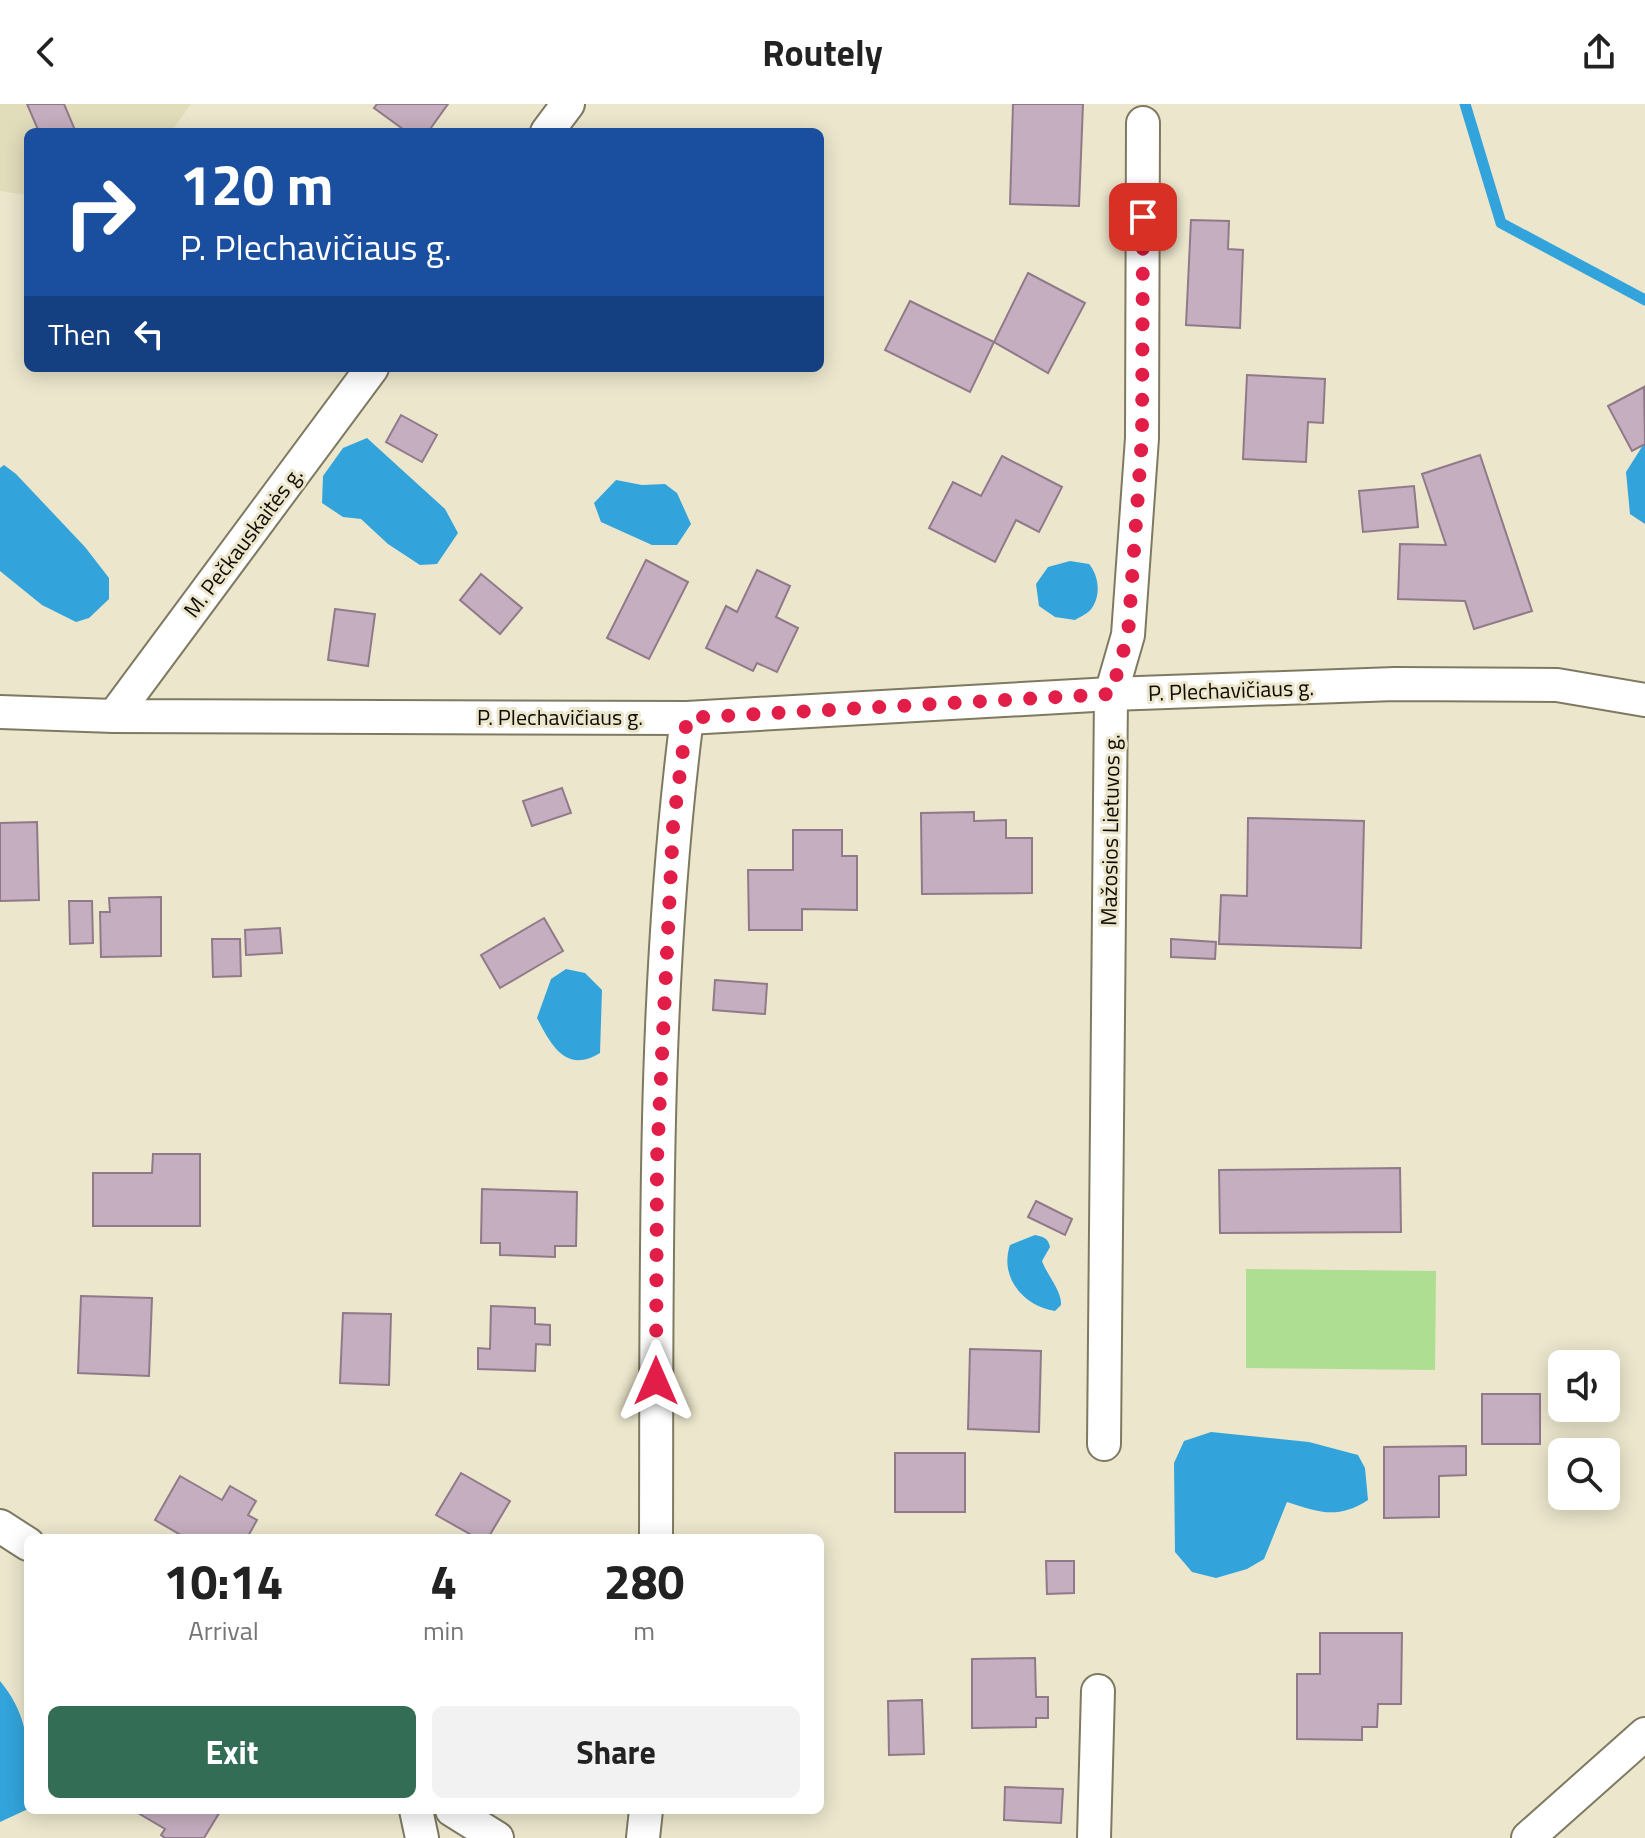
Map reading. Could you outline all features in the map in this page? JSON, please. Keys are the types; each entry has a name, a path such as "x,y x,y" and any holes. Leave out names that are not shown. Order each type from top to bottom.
{"street":[{"path":"550,128 568,104"},
{"name":"Mažosios Lietuvos g.","path":"1104,1444 1111,694 1128,635 1142,438 1143,123"},
{"name":"M. Pečkauskaitės g.","path":"114,716 369,372"},
{"name":"P. Plechavičiaus g.","path":"0,712 114,716 687,718 1111,694 1395,684 1542,685 1645,700"},
{"path":"656,1534 657,1159 673,827 687,718"},
{"path":"0,1526 24,1541"},
{"path":"1094,1838 1098,1691"},
{"path":"1528,1838 1645,1734"},
{"path":"417,1814 422,1838"},
{"path":"458,1814 497,1838"},
{"path":"643,1838 646,1814"}],"shaded area":[{"path":"0,104 191,104 174,128 24,128 24,195 0,191"}],"green space":[{"path":"1246,1269 1436,1271 1435,1370 1246,1368"}],"water":[{"path":"367,438 445,509 458,533 437,564 420,565 388,544 361,519 343,517 322,503 323,476 343,448"},
{"path":"1645,442 1645,524 1630,514 1626,472"},
{"path":"4,465 85,547 109,578 109,599 89,618 76,622 42,605 0,571 0,468"},
{"path":"616,480 642,485 665,484 677,493 691,524 677,545 652,545 601,522 594,503"},
{"path":"1070,561 1089,564 1098,586 1092,608 1075,620 1055,617 1039,606 1036,584 1048,567"},
{"path":"566,969 585,973 602,990 600,1053 588,1059 578,1060 561,1054 537,1018 551,979"},
{"path":"1035,1235 1045,1238 1050,1247 1042,1261 1061,1300 1055,1311 1024,1297 1008,1269 1010,1245"},
{"path":"1211,1432 1309,1442 1358,1455 1365,1468 1368,1500 1337,1512 1319,1511 1287,1502 1264,1559 1247,1569 1216,1578 1192,1572 1175,1552 1174,1463 1184,1441"},
{"path":"0,1681 19,1711 24,1726 24,1811 0,1822"}],"building":[{"path":"27,104 64,104 74,128 37,128"},
{"path":"377,104 448,104 431,128 402,128 374,108"},
{"path":"1013,104 1083,104 1079,206 1010,204"},
{"path":"1191,220 1229,221 1228,249 1243,250 1240,328 1186,325"},
{"path":"1028,273 1085,303 1048,373 994,342"},
{"path":"910,301 994,342 970,392 885,350"},
{"path":"1247,375 1325,379 1323,423 1308,422 1306,462 1243,459"},
{"path":"1644,387 1645,444 1632,451 1608,406"},
{"path":"401,415 437,435 422,462 386,442"},
{"path":"1480,455 1532,611 1474,629 1465,601 1398,599 1400,544 1446,545 1422,474"},
{"path":"1002,456 1062,487 1039,532 1016,520 995,562 929,528 953,482 981,496"},
{"path":"1414,486 1418,527 1363,532 1359,491"},
{"path":"646,560 688,582 649,659 607,638"},
{"path":"757,570 790,586 776,617 798,628 777,672 757,663 753,671 706,648 726,606 737,612"},
{"path":"481,574 522,608 500,634 460,600"},
{"path":"335,609 375,614 368,666 328,660"},
{"path":"562,788 571,813 532,826 523,801"},
{"path":"974,812 974,821 1006,820 1006,838 1032,838 1032,893 922,894 921,813"},
{"path":"1248,818 1364,821 1361,948 1219,944 1221,895 1247,896"},
{"path":"37,822 39,900 0,901 0,823"},
{"path":"793,830 842,830 842,856 857,856 857,910 802,909 802,930 749,930 748,870 793,870"},
{"path":"161,897 161,956 101,957 100,912 110,912 109,898"},
{"path":"69,901 92,901 93,943 70,944"},
{"path":"544,918 563,951 500,988 481,955"},
{"path":"280,928 282,953 246,955 245,930"},
{"path":"212,939 240,939 241,976 213,977"},
{"path":"1171,939 1216,942 1215,959 1171,957"},
{"path":"715,980 767,984 765,1014 713,1010"},
{"path":"153,1154 200,1154 200,1226 93,1226 93,1173 152,1173"},
{"path":"1400,1168 1401,1232 1220,1233 1219,1170"},
{"path":"482,1189 577,1192 576,1246 555,1246 555,1257 500,1255 500,1243 481,1243"},
{"path":"1036,1201 1072,1219 1065,1235 1028,1217"},
{"path":"81,1296 152,1298 149,1376 78,1373"},
{"path":"491,1306 535,1308 535,1324 550,1325 550,1345 536,1344 535,1371 478,1369 478,1348 490,1349"},
{"path":"343,1313 391,1314 389,1385 340,1383"},
{"path":"970,1349 1041,1351 1039,1432 968,1429"},
{"path":"1482,1394 1540,1394 1540,1444 1482,1444"},
{"path":"1466,1446 1466,1475 1439,1476 1439,1517 1384,1518 1384,1447"},
{"path":"895,1453 965,1453 965,1512 895,1512"},
{"path":"461,1473 510,1501 490,1534 470,1534 436,1515"},
{"path":"180,1476 222,1500 230,1486 256,1501 248,1515 257,1520 249,1534 179,1534 155,1520"},
{"path":"1046,1561 1074,1561 1074,1593 1047,1594"},
{"path":"1320,1633 1402,1633 1401,1704 1378,1704 1377,1727 1362,1727 1362,1740 1297,1739 1297,1674 1320,1674"},
{"path":"1035,1658 1036,1697 1048,1697 1048,1718 1036,1718 1036,1727 972,1728 972,1659"},
{"path":"922,1700 924,1754 889,1755 888,1701"},
{"path":"1005,1787 1063,1789 1061,1823 1004,1820"},
{"path":"140,1814 219,1814 204,1838 165,1838 161,1835 165,1829"}],"waterway":[{"path":"1465,104 1501,223 1645,300"}],"route":[{"path":"656,1381 657,1159 673,827 687,718 1111,694 1128,635 1142,438 1143,217"}]}
